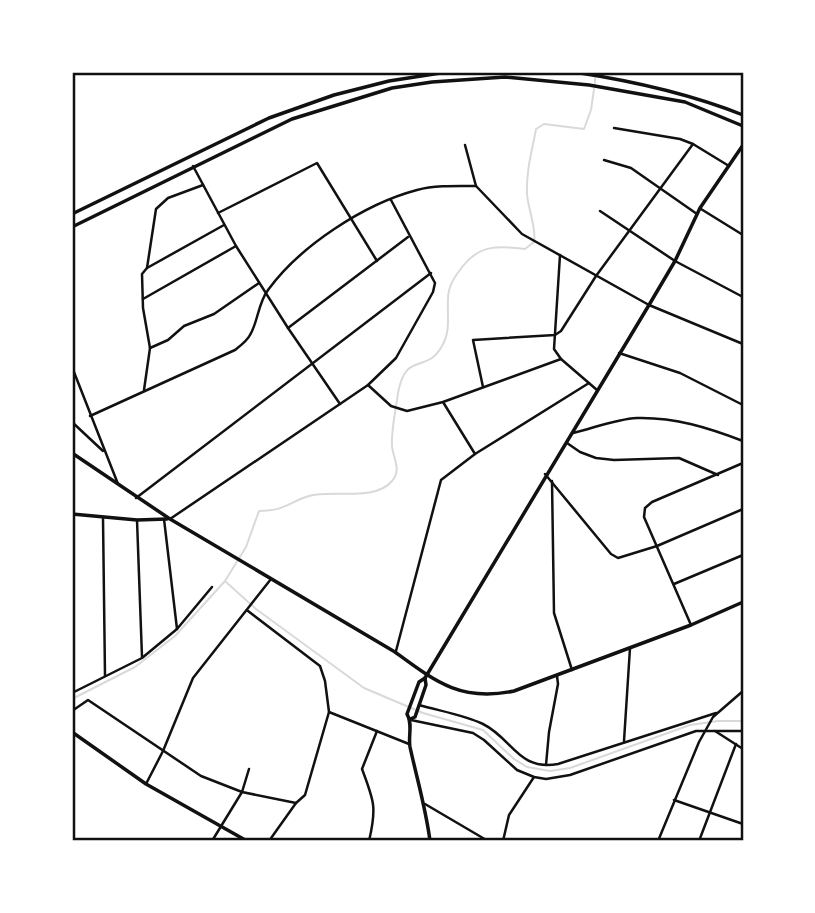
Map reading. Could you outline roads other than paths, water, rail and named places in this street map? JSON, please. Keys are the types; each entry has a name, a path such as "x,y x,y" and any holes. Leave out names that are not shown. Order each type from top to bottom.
{"street":[{"path":"72,214 270,118 334,95 388,81 447,72"},
{"path":"574,72 646,84 703,99 743,115"},
{"path":"72,226 292,119 352,99 432,82 505,77 589,85 685,102 743,126"},
{"path":"614,128 666,135 693,144 729,167"},
{"path":"483,387 473,340 555,335 561,331 596,276 693,144"},
{"path":"466,145 476,186 522,234 649,305 743,344"},
{"path":"430,841 425,804 410,744 411,705 419,682 426,676 487,577 545,474 649,305 675,261 700,208 743,145"},
{"path":"604,160 631,168 698,214"},
{"path":"218,213 317,163 377,261"},
{"path":"193,166 224,225 265,293 340,404"},
{"path":"147,268 156,209 168,198 204,185"},
{"path":"90,416 235,350 250,335 265,293 289,265 320,237 351,219 418,190 476,186"},
{"path":"72,524 72,514 137,520 170,519 368,385 397,358 435,282 391,200"},
{"path":"700,208 743,234"},
{"path":"600,212 675,261 743,297"},
{"path":"144,392 150,348 142,274 147,268 224,225"},
{"path":"288,328 409,237"},
{"path":"143,299 236,246"},
{"path":"560,255 554,349 561,359 597,390"},
{"path":"136,498 431,274"},
{"path":"150,348 168,340 184,326 214,314 260,283"},
{"path":"619,353 680,373 743,405"},
{"path":"368,385 391,406 407,411 443,402 561,359"},
{"path":"72,367 120,487"},
{"path":"395,652 441,480 475,454 589,383"},
{"path":"443,402 475,454"},
{"path":"570,434 635,418 705,427 743,441"},
{"path":"72,422 105,453"},
{"path":"565,442 579,452 596,458 678,458 718,475"},
{"path":"72,453 170,519 395,652 426,676 457,690 492,696 514,691 691,625 743,602"},
{"path":"691,625 644,517 648,505 743,463"},
{"path":"545,474 614,557 622,558 657,546 743,509"},
{"path":"552,481 554,613 572,670"},
{"path":"103,517 105,676"},
{"path":"164,519 177,629"},
{"path":"137,520 142,658"},
{"path":"674,584 743,555"},
{"path":"146,784 163,751 193,678 271,579"},
{"path":"72,693 142,658 177,629 212,587"},
{"path":"248,610 320,666 329,712 305,795 296,803 269,841"},
{"path":"624,741 630,648"},
{"path":"411,717 419,706 426,676"},
{"path":"546,765 558,684 556,676"},
{"path":"658,841 713,717 743,691"},
{"path":"72,711 88,700 201,776 242,792 296,803"},
{"path":"419,706 482,723 524,760 546,765 558,764 716,713"},
{"path":"329,712 410,744"},
{"path":"411,717 477,735 512,767 534,777 552,779 706,730 743,730"},
{"path":"369,841 375,814 373,799 362,769 377,731"},
{"path":"715,731 743,749"},
{"path":"72,732 146,784 247,841"},
{"path":"699,841 736,744"},
{"path":"212,841 242,792 249,769"},
{"path":"503,841 509,815 534,777"},
{"path":"674,800 743,824"},
{"path":"425,804 488,841"}],"waterway":[{"path":"595,78 595,83"},
{"path":"72,699 135,667 175,636 225,581 246,547 259,511 281,508 318,494 375,491 392,481 397,468 392,433 398,393 406,372 411,367 430,360 442,346 448,329 449,290 463,266 483,250 507,247 525,249 534,242 527,186 536,129 544,124 584,129 591,110 594,89"},
{"path":"226,582 256,609 364,688 423,713 483,730 514,759 527,767 550,771 570,768 690,725 743,721"}]}
